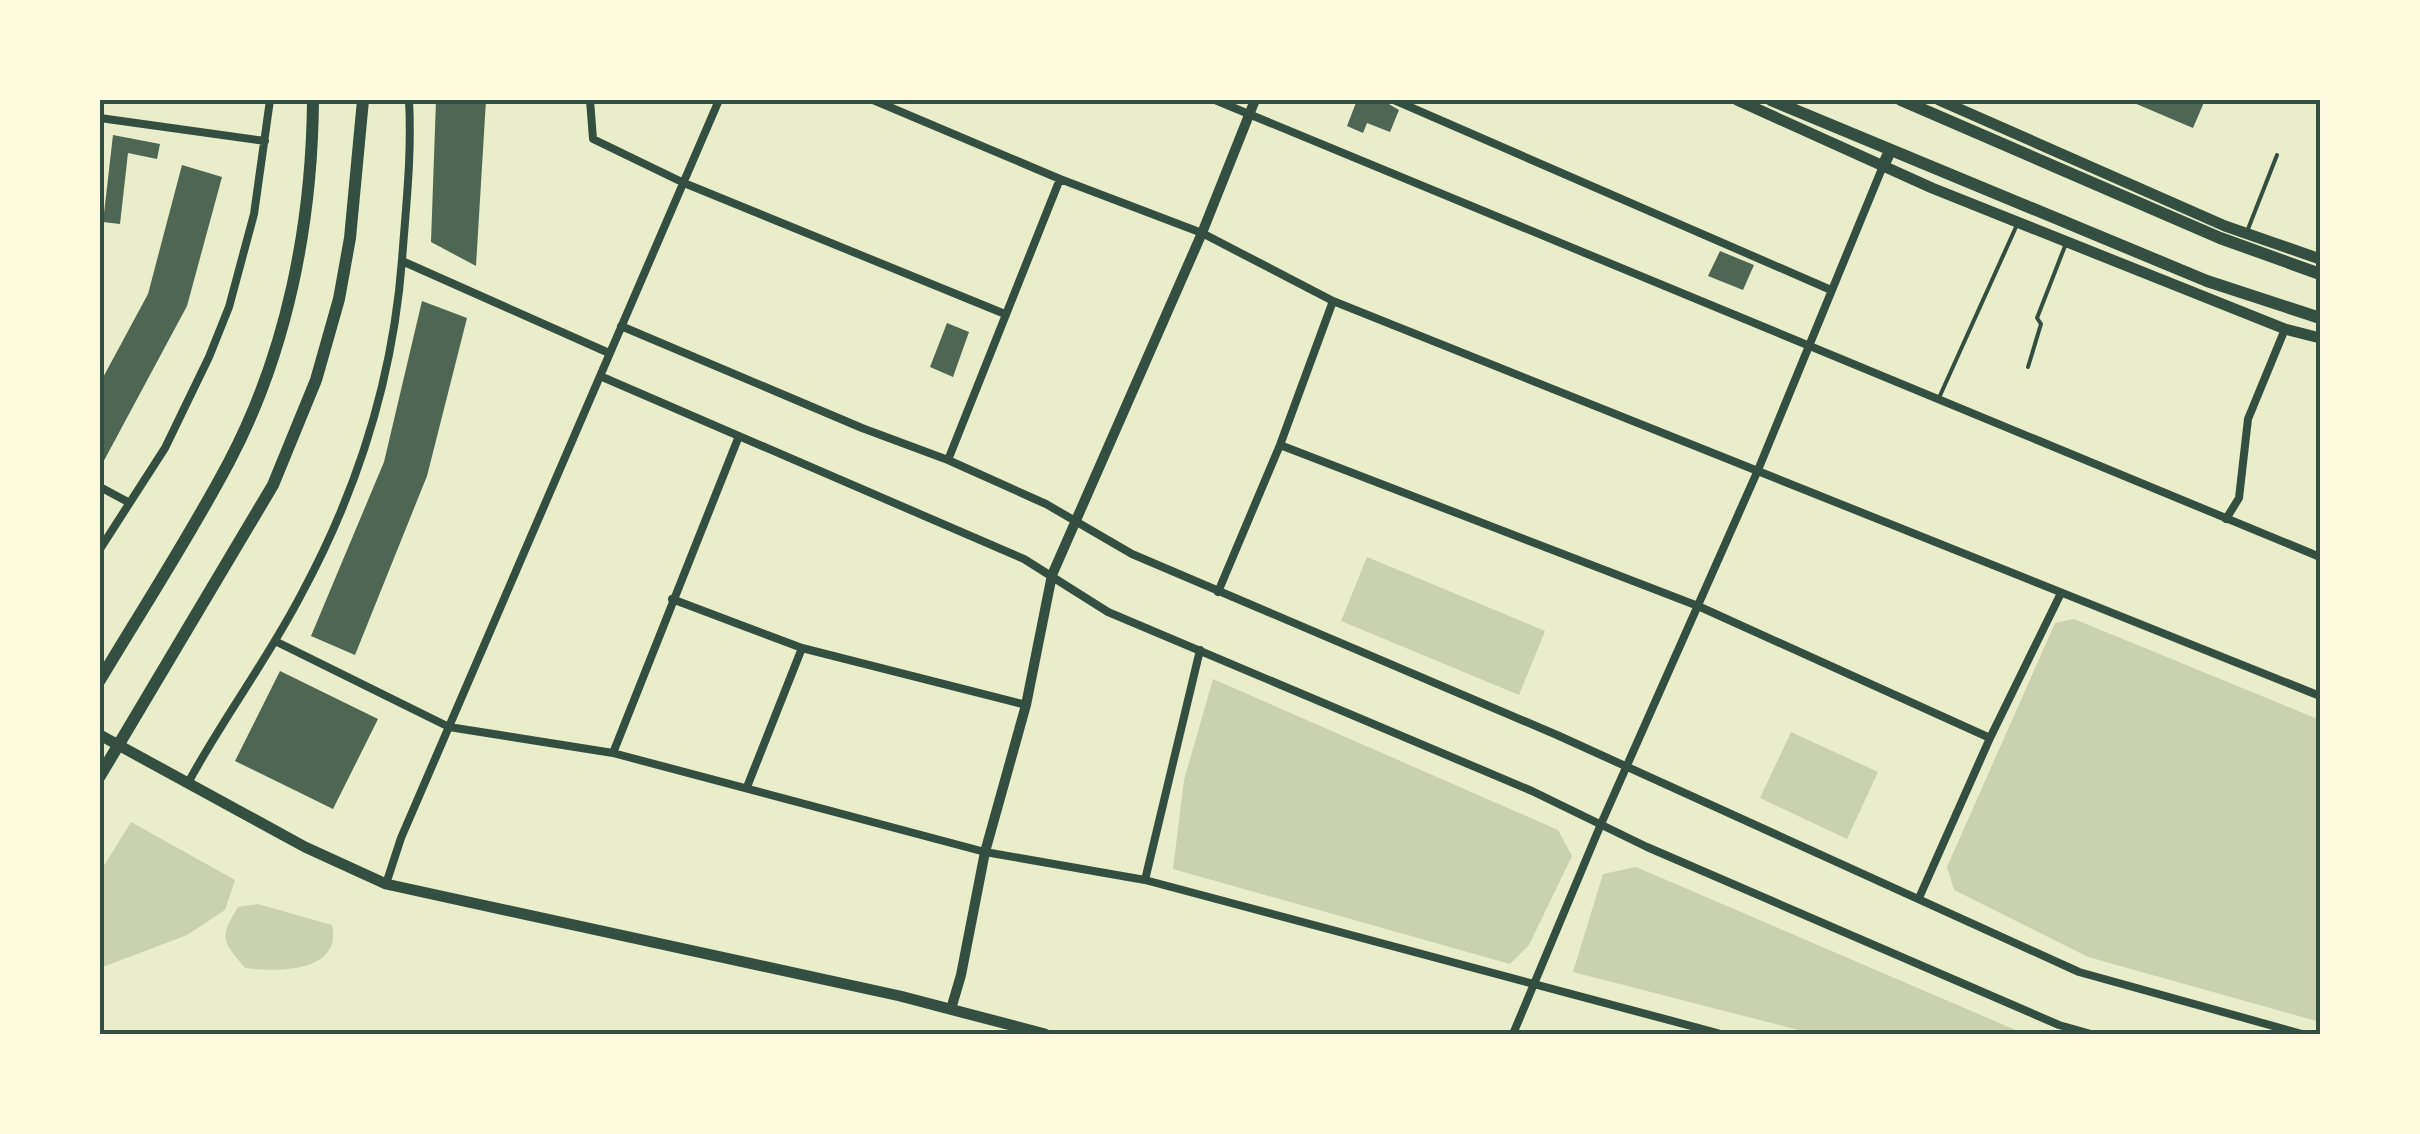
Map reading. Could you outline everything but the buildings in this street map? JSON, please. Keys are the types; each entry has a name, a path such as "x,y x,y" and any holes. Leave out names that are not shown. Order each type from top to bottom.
{"main road":[{"path":"100,680 230,460 272,361 298,261 313,100"},
{"path":"100,776 272,485 316,380 350,238 363,100"},
{"path":"1737,100 2018,222 2285,328 2320,338"},
{"path":"1770,100 2207,281 2320,318"},
{"path":"1939,100 2246,233 2320,259"},
{"path":"1908,101 2220,238 2320,274"},
{"path":"1884,166 1890,150"},
{"path":"100,734 305,847 386,884 950,1009 1045,1034"}],"street":[{"path":"100,548 164,448 229,308 254,214 270,100"},
{"path":"188,783 275,642 319,560 365,450 388,364 401,292 410,192 409,100"},
{"path":"590,100 592,139 684,183 1005,314"},
{"path":"386,884 401,838 719,100"},
{"path":"872,100 1060,180 1202,233 1333,301 2320,696"},
{"path":"1215,100 2320,558"},
{"path":"950,1009 961,975 985,852 1026,705 1052,575 1202,233 1255,100"},
{"path":"1394,100 1831,290"},
{"path":"100,118 265,141"},
{"path":"1513,1034 1600,824 1758,470 1884,166"},
{"path":"948,460 1060,180"},
{"path":"402,261 609,353"},
{"path":"1218,592 1280,445 1333,301"},
{"path":"621,326 948,460 1074,520 1132,554 1627,766 2080,972 2302,1034"},
{"path":"2226,519 2239,498 2248,419 2285,328"},
{"path":"600,376 1024,559 1108,612 2060,1025 2091,1034"},
{"path":"613,752 739,436"},
{"path":"1280,445 1698,606 1990,738"},
{"path":"100,487 128,502"},
{"path":"1919,898 1990,738 2061,593"},
{"path":"672,599 802,648 1026,705"},
{"path":"275,642 449,727 613,752 985,852 1145,880 1720,1034"},
{"path":"747,787 802,648"},
{"path":"1145,880 1200,650"}],"lane":[{"path":"2246,233 2277,156"},
{"path":"1938,400 2018,222"},
{"path":"2028,367 2041,324 2038,318 2067,242"}],"green space":[{"path":"1367,557 1545,631 1519,695 1341,621"},
{"path":"2074,619 2320,720 2320,1022 2088,957 1954,890 1947,867 2055,623"},
{"path":"1213,679 1558,830 1572,856 1529,945 1510,964 1173,869 1184,780"},
{"path":"1791,732 1878,772 1847,839 1760,798"},
{"path":"131,822 235,880 225,910 187,935 100,968 100,872"},
{"path":"1636,867 2025,1034 1814,1034 1573,972 1603,874"},
{"path":"258,904 332,925 333,941 327,953 317,961 289,969 245,968 228,945 226,933 238,907"}]}
